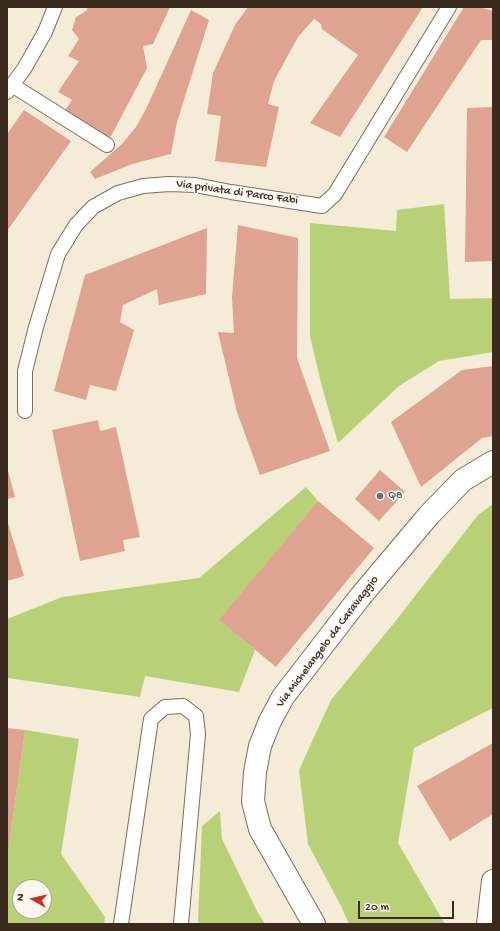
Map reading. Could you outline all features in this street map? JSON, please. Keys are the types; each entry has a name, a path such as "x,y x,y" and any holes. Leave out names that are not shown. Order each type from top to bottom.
{"main road":[{"name":"Via Michelangelo da Caravaggio","path":"314,924 260,829 252,801 255,772 260,746 270,721 283,697 360,597 429,515 463,480 493,462"},
{"path":"488,924 493,881"}],"lane":[{"path":"55,7 45,32 24,69 10,88 107,145"},
{"name":"Via privata di Parco Fabi","path":"25,411 25,371 36,327 58,254 76,225 93,207 118,194 143,186 170,184 195,185 322,206 335,194 449,7"},
{"path":"121,924 151,719 165,707 182,706 196,716 198,734 181,924"}],"green space":[{"path":"444,204 450,299 493,298 493,352 439,361 399,386 338,443 322,387 310,336 310,223 396,231 397,210"},
{"path":"306,487 318,501 220,620 255,650 239,692 145,676 140,697 7,678 7,619 62,597 199,578"},
{"path":"493,504 493,708 414,748 398,843 445,924 349,924 308,844 299,770 331,700 394,623 478,515"},
{"path":"25,730 79,739 61,854 105,917 104,924 7,924 7,860"},
{"path":"220,811 222,839 258,913 265,924 200,924 198,921 202,826"}],"building":[{"path":"88,7 170,7 153,44 143,46 147,68 110,138 64,112 72,100 58,92 79,61 68,56 79,39 72,30 76,17 86,11"},
{"path":"248,7 423,7 340,137 310,123 358,55 322,29 321,24 314,19 298,37 274,81 268,104 279,107 266,167 215,161 221,116 207,114 213,73 235,25"},
{"path":"464,7 479,7 493,11 493,40 481,40 407,152 384,137"},
{"path":"191,10 209,20 177,122 171,154 132,164 95,179 90,172 122,144 136,127 146,109"},
{"path":"493,107 493,261 465,262 467,108"},
{"path":"24,110 71,141 7,231 7,134"},
{"path":"238,225 298,238 297,358 330,451 260,475 237,412 218,332 234,333 232,297"},
{"path":"207,228 206,294 159,305 157,289 123,305 120,322 134,330 116,391 90,385 86,400 54,391 85,275"},
{"path":"493,366 493,436 482,438 421,487 391,422 462,370"},
{"path":"98,420 100,431 116,427 140,537 123,540 125,551 80,561 52,430"},
{"path":"7,467 15,497 7,499"},
{"path":"380,470 405,492 379,521 355,499"},
{"path":"318,501 374,548 276,667 219,620"},
{"path":"7,520 24,576 7,581"},
{"path":"7,728 25,730 8,853 7,853"},
{"path":"493,743 493,814 450,841 417,786"}],"place":[{"name":"Q8","path":"380,496"}]}
